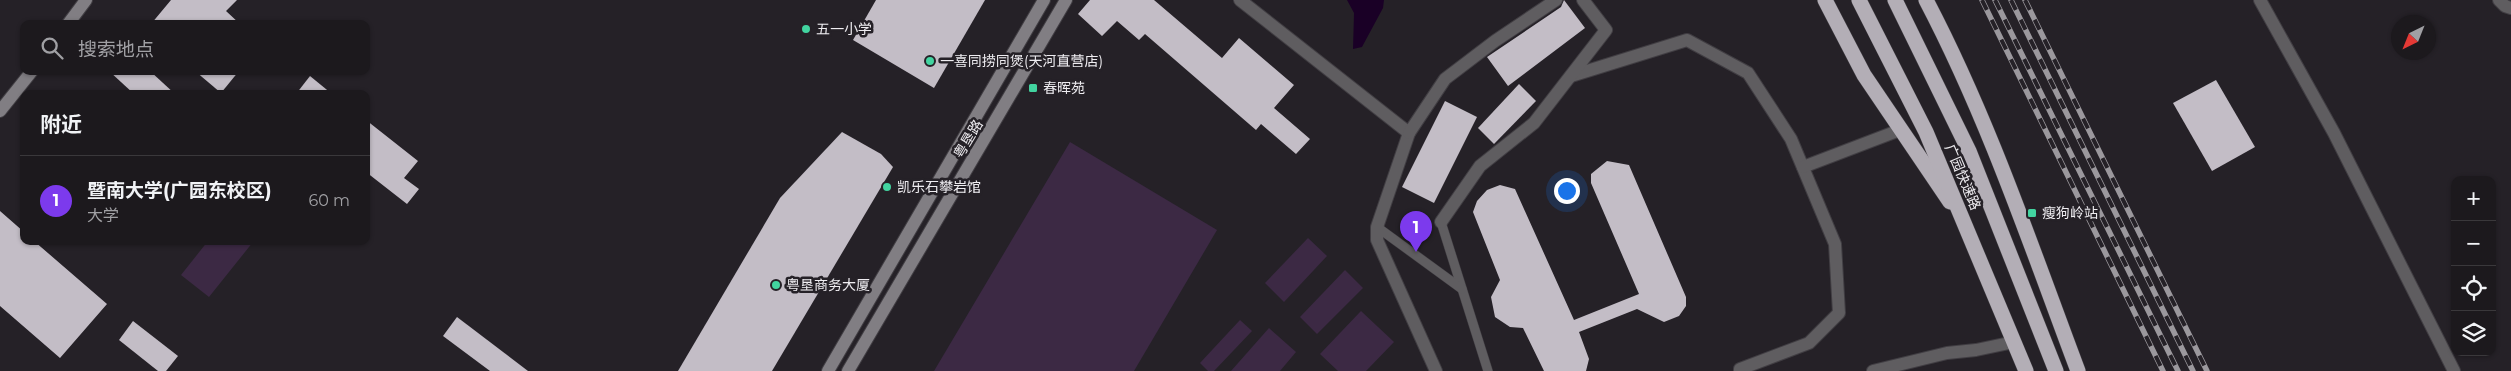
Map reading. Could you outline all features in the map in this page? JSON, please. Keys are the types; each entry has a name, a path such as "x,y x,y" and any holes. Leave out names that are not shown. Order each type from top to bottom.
{"highway":[{"path":"1825,0 1864,75 1966,225 2026,371"},
{"name":"广园快速路","path":"1859,0 1926,132 1966,225"},
{"name":"广园快速路","path":"1896,0 1962,136 2056,371"},
{"path":"1926,0 1950,45 1980,114 2078,371"},
{"path":"2027,298 2062,371"}],"main road":[{"path":"71,20 86,0"},
{"name":"粤垦路","path":"828,371 1044,0"},
{"name":"粤垦路","path":"848,371 1066,0"},
{"path":"0,111 29,75"}],"street":[{"path":"1240,0 1409,133"},
{"path":"1436,371 1377,240 1377,226 1409,133 1446,79 1494,41 1556,0"},
{"path":"1441,222 1480,166 1534,122 1606,30 1583,0"},
{"path":"2260,0 2334,133 2454,371"},
{"path":"2499,0 2505,6 2511,8"},
{"path":"1571,76 1687,40 1748,73 1791,139 1835,244 1839,313 1809,343 1740,369 1740,371"},
{"path":"1803,167 1900,130"},
{"path":"1873,371 1903,367 1947,352 1976,350 2014,342"}],"lane":[{"path":"1441,222 1488,371"},
{"path":"1377,226 1462,289"}],"shaded area":[{"path":"1347,0 1384,0 1383,8 1362,47 1353,49 1354,13"},
{"path":"1070,142 1217,230 1134,371 934,371"},
{"path":"1308,238 1327,256 1284,302 1265,283"},
{"path":"205,245 251,245 209,297 181,275"},
{"path":"1345,270 1363,288 1317,334 1300,317"},
{"path":"1361,311 1394,342 1366,371 1338,371 1320,354"},
{"path":"1240,320 1252,331 1214,371 1208,371 1200,363"},
{"path":"1269,328 1296,352 1280,371 1231,371"}],"building":[{"path":"171,0 237,0 226,11 236,20 154,20"},
{"path":"876,0 985,0 934,88 853,40"},
{"path":"1090,0 1154,0 1222,58 1239,38 1294,85 1274,108 1310,139 1296,154 1261,124 1256,130 1145,34 1139,40 1117,21 1102,36 1078,14"},
{"path":"1564,0 1585,28 1508,86 1487,57 1561,7"},
{"path":"113,75 154,75 171,90 130,90"},
{"path":"200,75 236,75 223,90 217,90"},
{"path":"310,76 327,90 299,90"},
{"path":"2216,80 2255,147 2212,171 2173,103"},
{"path":"1519,84 1536,101 1494,144 1478,128"},
{"path":"1445,101 1477,117 1434,203 1402,187"},
{"path":"370,123 418,161 404,178 419,189 407,204 370,175"},
{"name":"粤垦商务大厦","path":"842,132 881,154 893,167 772,371 678,371 780,198"},
{"path":"1607,161 1629,165 1686,297 1686,306 1679,316 1664,322 1637,309 1579,332 1589,359 1586,371 1544,371 1523,328 1510,327 1495,317 1491,297 1500,280 1473,212 1477,201 1487,190 1500,185 1515,189 1574,320 1639,294 1591,183 1591,174"},
{"path":"0,211 20,228 20,245 39,245 107,304 60,358 0,306"},
{"path":"457,317 528,371 490,371 443,336"},
{"path":"133,321 178,356 166,371 158,371 119,340"}],"railway":[{"path":"1982,0 2163,371"},
{"path":"1995,0 2178,371"},
{"path":"2011,0 2193,371"},
{"path":"2025,0 2207,371"}],"place":[{"name":"五一小学","path":"806,29"},
{"name":"一喜同捞同煲(天河直营店)","path":"930,61"},
{"name":"春晖苑","path":"1033,88"},
{"name":"凯乐石攀岩馆","path":"887,187"},
{"name":"瘦狗岭站","path":"2032,213"},
{"name":"暨南大学(广园东校区)","path":"1416,252"},
{"name":"粤垦商务大厦","path":"776,285"}]}
